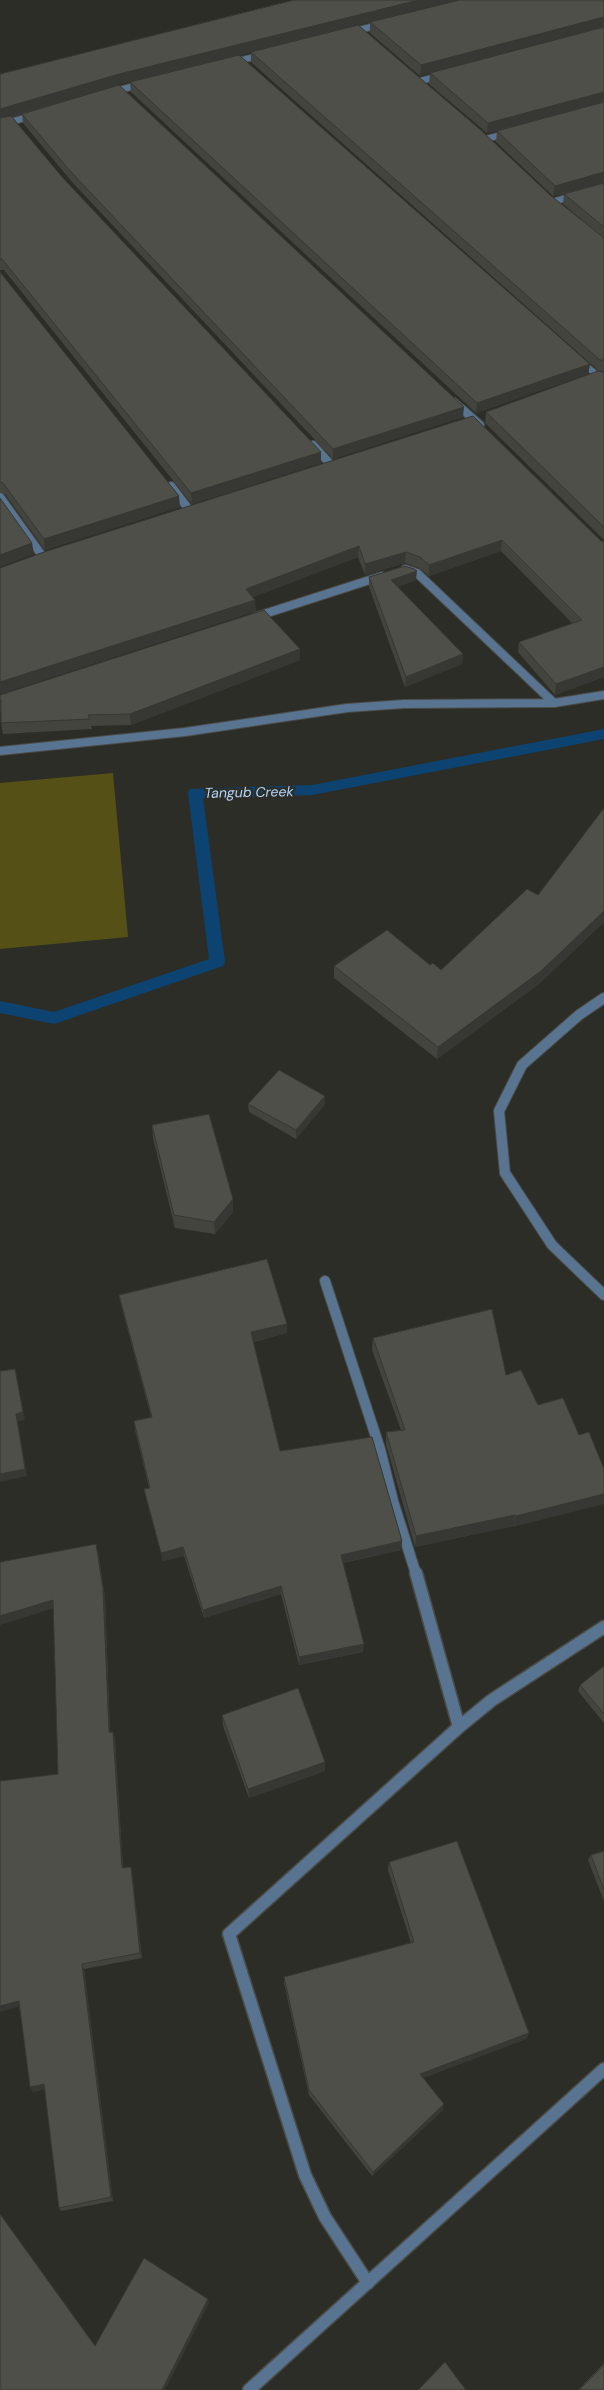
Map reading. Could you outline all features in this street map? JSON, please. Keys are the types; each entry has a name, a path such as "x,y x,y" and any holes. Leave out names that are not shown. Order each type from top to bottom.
{"street":[{"path":"341,35 387,23"},
{"path":"359,30 366,37"},
{"path":"223,64 268,53"},
{"path":"241,60 249,67"},
{"path":"417,82 445,74"},
{"path":"410,75 424,88"},
{"path":"104,94 149,82"},
{"path":"122,89 129,96"},
{"path":"0,125 40,113"},
{"path":"14,122 20,128"},
{"path":"486,139 513,132"},
{"path":"478,133 492,145"},
{"path":"552,202 587,192"},
{"path":"546,196 560,208"},
{"path":"576,356 602,377"},
{"path":"589,380 602,377"},
{"path":"447,394 483,428"},
{"path":"467,424 486,418"},
{"path":"305,437 332,466"},
{"path":"323,469 341,463"},
{"path":"166,480 190,511"},
{"path":"0,496 43,557"},
{"path":"181,514 200,508"},
{"path":"34,560 52,554"},
{"path":"244,620 404,568 417,573 554,703"},
{"path":"0,751 185,732 347,708 404,704 554,703 604,695"},
{"path":"604,998 579,1014 522,1065 499,1111 505,1173 552,1245 604,1296"},
{"path":"325,1281 380,1449 459,1727"},
{"path":"368,2283 325,2217 304,2175 230,1934 459,1727 492,1700 604,1627"},
{"path":"249,2390 604,2069"}],"shaded area":[{"path":"113,773 128,937 0,949 0,783"}],"building":[{"path":"294,0 419,0 119,74 0,109 0,74"},
{"path":"460,0 604,0 604,17 421,65 370,22"},
{"path":"358,25 483,132 550,195 604,238 604,360 600,360 251,52"},
{"path":"604,27 604,92 488,123 430,73"},
{"path":"239,55 590,364 477,403 130,82"},
{"path":"119,85 464,407 333,449 71,172 22,114"},
{"path":"604,102 604,172 555,186 497,131"},
{"path":"11,116 63,178 321,452 191,493 2,259 0,259 0,118"},
{"path":"604,183 604,227 564,194"},
{"path":"0,272 179,496 44,539 3,483 0,482"},
{"path":"598,371 604,372 604,527 486,412"},
{"path":"473,416 601,541 604,541 604,667 556,684 519,642 582,620 502,540 429,565 420,557 406,552 365,564 359,546 246,589 255,600 0,682 0,568 44,552"},
{"path":"0,498 32,543 0,555"},
{"path":"405,566 417,571 391,580 463,654 406,677 369,577"},
{"path":"264,610 300,649 130,714 88,715 90,719 1,723 0,695"},
{"path":"604,808 604,911 541,971 438,1047 334,966 387,930 430,965 433,963 441,970 527,889 538,895"},
{"path":"279,1070 325,1096 296,1130 248,1104"},
{"path":"209,1114 233,1199 214,1222 174,1215 152,1125"},
{"path":"267,1259 287,1324 251,1332 280,1451 372,1437 402,1541 341,1555 364,1644 299,1657 281,1586 203,1610 183,1547 161,1553 144,1489 150,1488 134,1421 152,1417 119,1295"},
{"path":"492,1309 506,1375 521,1370 538,1405 563,1398 579,1435 589,1432 604,1469 604,1494 516,1516 416,1536 386,1432 405,1430 373,1338"},
{"path":"15,1369 23,1412 16,1414 25,1469 0,1474 0,1371"},
{"path":"96,1544 103,1589 109,1732 113,1732 122,1868 131,1867 140,1953 82,1964 111,2197 59,2208 44,2084 30,2087 19,2001 0,2006 0,1781 58,1774 53,1600 0,1616 0,1562"},
{"path":"604,1666 604,1714 580,1685"},
{"path":"298,1688 325,1762 248,1789 222,1715"},
{"path":"457,1841 529,2033 420,2074 444,2104 373,2172 309,2090 284,1977 414,1942 389,1862"},
{"path":"604,1851 604,1890 591,1855"},
{"path":"0,2214 95,2346 144,2258 208,2299 162,2390 0,2390"},
{"path":"445,2362 466,2390 418,2390"},
{"path":"604,2365 604,2390 579,2390"}],"waterway":[{"name":"Tangub Creek","path":"0,1007 54,1018 217,962 195,793 312,790 604,734"}]}
